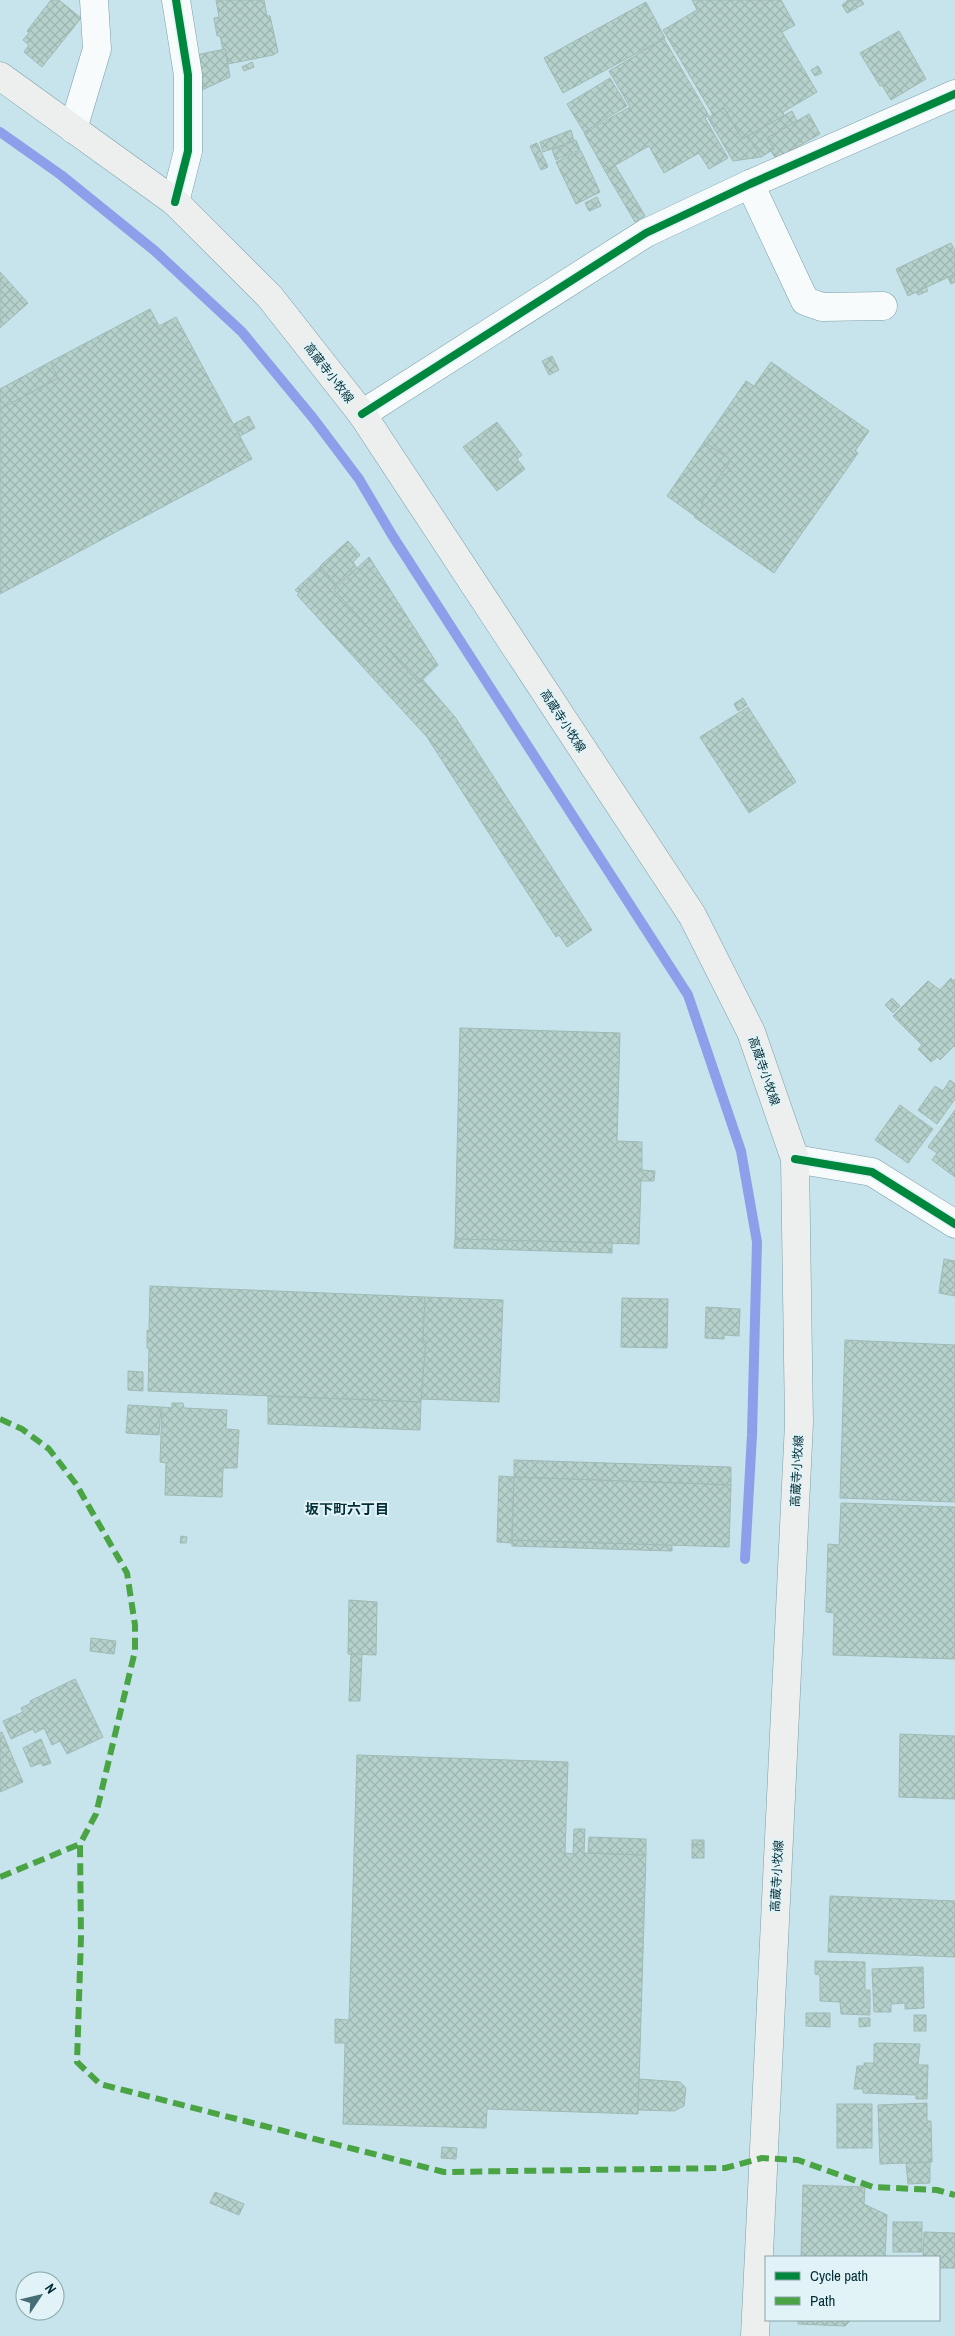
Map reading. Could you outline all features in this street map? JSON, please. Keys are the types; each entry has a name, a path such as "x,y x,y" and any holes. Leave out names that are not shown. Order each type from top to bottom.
{"main road":[{"name":"高蔵寺小牧線","path":"0,76 175,202 270,297 362,414 692,915 751,1032 795,1160 799,1423 755,2336"}],"street":[{"path":"73,129 97,49 94,0"},
{"path":"175,202 188,151 188,74 176,0"},
{"path":"362,414 646,233 750,184 955,94"},
{"path":"750,184 805,301 822,307 883,306"},
{"path":"795,1160 872,1172 955,1224"}],"building":[{"path":"51,0 59,0 81,18 42,67 24,52 29,45 23,40 29,33 27,31"},
{"path":"216,0 264,0 267,16 270,16 278,52 273,55 228,64 220,36 217,36 214,18 219,17"},
{"path":"692,0 781,0 795,25 782,32 817,92 783,112 784,116 742,139 724,108 713,115 663,30 697,10"},
{"path":"848,0 861,0 864,4 847,13 842,5"},
{"path":"646,2 665,38 563,93 544,58"},
{"path":"899,31 926,79 891,100 860,53"},
{"path":"664,39 709,116 705,118 728,158 709,169 699,153 664,173 649,146 605,171 584,133 630,107 609,71"},
{"path":"225,49 230,77 202,90 196,55"},
{"path":"252,62 254,67 244,71 242,67"},
{"path":"818,66 822,73 815,76 811,70"},
{"path":"610,78 627,106 584,132 567,104"},
{"path":"724,108 742,139 748,136 761,157 733,161 708,118"},
{"path":"792,111 797,121 767,138 774,149 761,157 748,136"},
{"path":"809,114 820,134 776,159 771,151 774,149 767,138"},
{"path":"571,130 574,141 543,152 540,142"},
{"path":"576,140 580,150 556,160 552,150"},
{"path":"537,143 548,167 541,170 530,146"},
{"path":"581,151 600,192 576,204 556,162"},
{"path":"615,165 645,216 635,222 605,171"},
{"path":"597,197 601,206 589,211 585,203"},
{"path":"951,243 955,251 955,274 908,296 896,269"},
{"path":"0,272 28,303 0,328"},
{"path":"955,274 955,282 951,284 948,278"},
{"path":"926,287 928,291 918,295 916,292"},
{"path":"150,309 159,326 176,317 252,459 0,594 0,409 58,378 50,362"},
{"path":"552,356 559,370 549,375 542,361"},
{"path":"50,362 58,378 0,409 0,389"},
{"path":"771,362 869,431 855,451 858,453 774,573 694,517 703,505 701,503 731,460 704,442 746,381 754,386"},
{"path":"249,416 255,428 240,436 234,424"},
{"path":"497,422 522,455 517,459 525,469 497,491 463,447"},
{"path":"704,442 731,460 701,503 703,505 695,516 667,496"},
{"path":"348,541 360,555 353,562 357,568 337,585 320,566"},
{"path":"369,557 438,665 419,683 334,590"},
{"path":"320,567 337,586 334,590 419,683 423,680 455,717 592,930 567,947 559,935 556,937 427,737 297,595 299,593 295,590"},
{"path":"743,698 747,705 738,711 734,704"},
{"path":"748,707 796,782 749,813 700,737"},
{"path":"951,978 953,981 955,979 955,1047 940,1060 937,1057 931,1062 918,1049 922,1045 893,1016 928,981 940,990"},
{"path":"892,998 900,1006 893,1013 885,1005"},
{"path":"460,1028 620,1033 617,1141 642,1142 642,1170 655,1171 654,1181 641,1181 639,1244 455,1239"},
{"path":"950,1080 955,1084 955,1099 937,1124 918,1110 935,1086 943,1091"},
{"path":"900,1105 933,1129 908,1163 875,1140"},
{"path":"955,1110 955,1177 932,1160 937,1153 928,1147"},
{"path":"455,1239 612,1243 612,1253 454,1248"},
{"path":"944,1259 955,1261 955,1296 939,1293"},
{"path":"150,1286 425,1297 423,1341 426,1341 421,1402 148,1391 149,1348 147,1348 147,1330 149,1331"},
{"path":"425,1297 503,1300 499,1402 421,1399 426,1341 423,1341"},
{"path":"622,1298 668,1299 667,1348 621,1347"},
{"path":"706,1307 740,1309 739,1336 724,1335 724,1339 705,1338"},
{"path":"845,1340 955,1345 955,1502 840,1498"},
{"path":"128,1371 143,1372 143,1391 128,1390"},
{"path":"268,1396 421,1402 420,1430 268,1424"},
{"path":"172,1403 183,1403 184,1408 227,1410 226,1429 239,1430 237,1468 223,1468 222,1497 165,1495 166,1463 160,1462 162,1407 172,1408"},
{"path":"128,1405 161,1407 159,1435 126,1433"},
{"path":"514,1460 731,1467 731,1485 514,1477"},
{"path":"499,1476 514,1477 512,1540 672,1545 672,1551 512,1546 512,1543 497,1542"},
{"path":"514,1477 731,1485 729,1547 512,1540"},
{"path":"841,1503 955,1507 955,1659 833,1655 834,1613 826,1612 828,1544 839,1545"},
{"path":"181,1536 187,1537 186,1543 180,1543"},
{"path":"349,1600 377,1602 376,1655 348,1654"},
{"path":"91,1638 116,1641 114,1654 90,1651"},
{"path":"351,1654 362,1654 360,1701 349,1701"},
{"path":"75,1679 103,1737 67,1754 60,1741 52,1745 44,1728 35,1733 33,1729 11,1739 3,1721 23,1712 21,1708 31,1703 30,1701"},
{"path":"2,1732 23,1782 0,1792 0,1733"},
{"path":"900,1734 955,1736 955,1799 899,1797"},
{"path":"41,1739 51,1763 43,1766 41,1763 31,1767 23,1748"},
{"path":"357,1755 568,1762 565,1853 573,1854 574,1829 585,1829 584,1853 646,1855 638,2114 487,2109 486,2128 343,2124 345,2043 335,2043 335,2019 349,2020"},
{"path":"589,1837 646,1839 646,1855 588,1853"},
{"path":"692,1840 704,1840 704,1845 692,1845"},
{"path":"692,1845 704,1845 704,1858 692,1858"},
{"path":"830,1896 955,1901 955,1957 828,1952"},
{"path":"815,1961 865,1962 865,1990 870,1990 870,2015 841,2014 840,2002 820,2001 820,1975 815,1974"},
{"path":"923,1967 924,2008 905,2009 905,2003 891,2004 891,2012 874,2012 872,1969"},
{"path":"806,2013 830,2013 830,2027 806,2026"},
{"path":"914,2015 926,2015 926,2031 914,2031"},
{"path":"859,2018 870,2018 870,2026 859,2027"},
{"path":"874,2044 920,2044 918,2065 928,2065 927,2099 916,2099 916,2095 863,2093 863,2089 854,2089 857,2066 864,2066 864,2063 874,2063"},
{"path":"639,2079 680,2082 686,2088 684,2106 674,2111 638,2110"},
{"path":"927,2103 927,2121 931,2121 932,2162 880,2164 878,2105"},
{"path":"837,2104 872,2104 872,2148 837,2148"},
{"path":"442,2147 457,2148 456,2159 441,2158"},
{"path":"930,2162 930,2183 908,2184 906,2163"},
{"path":"803,2185 865,2187 864,2204 887,2215 885,2256 801,2256"},
{"path":"215,2192 244,2204 239,2215 210,2203"},
{"path":"893,2222 922,2222 922,2252 893,2252"},
{"path":"924,2232 955,2233 955,2268 940,2268 940,2256 923,2256"},
{"path":"798,2321 850,2321 845,2326 798,2324"}],"waterway":[{"path":"0,132 61,175 155,251 242,332 313,418 359,479 392,535 688,995 741,1151 757,1242 752,1435 745,1559"}],"marked path":[{"path":"0,1419 22,1429 49,1449 76,1484 127,1573 135,1625 135,1651 96,1814 80,1844 81,1937 77,2062 100,2084 444,2172 725,2168 762,2158 798,2160 873,2187 937,2190 955,2195"},
{"path":"0,1877 80,1844"}],"cycle path":[{"path":"175,202 188,151 188,75 176,0"},
{"path":"362,414 646,233 750,184 955,94"},
{"path":"795,1159 872,1172 955,1224"}],"district":[{"name":"坂下町六丁目","path":"347,1509"}]}
